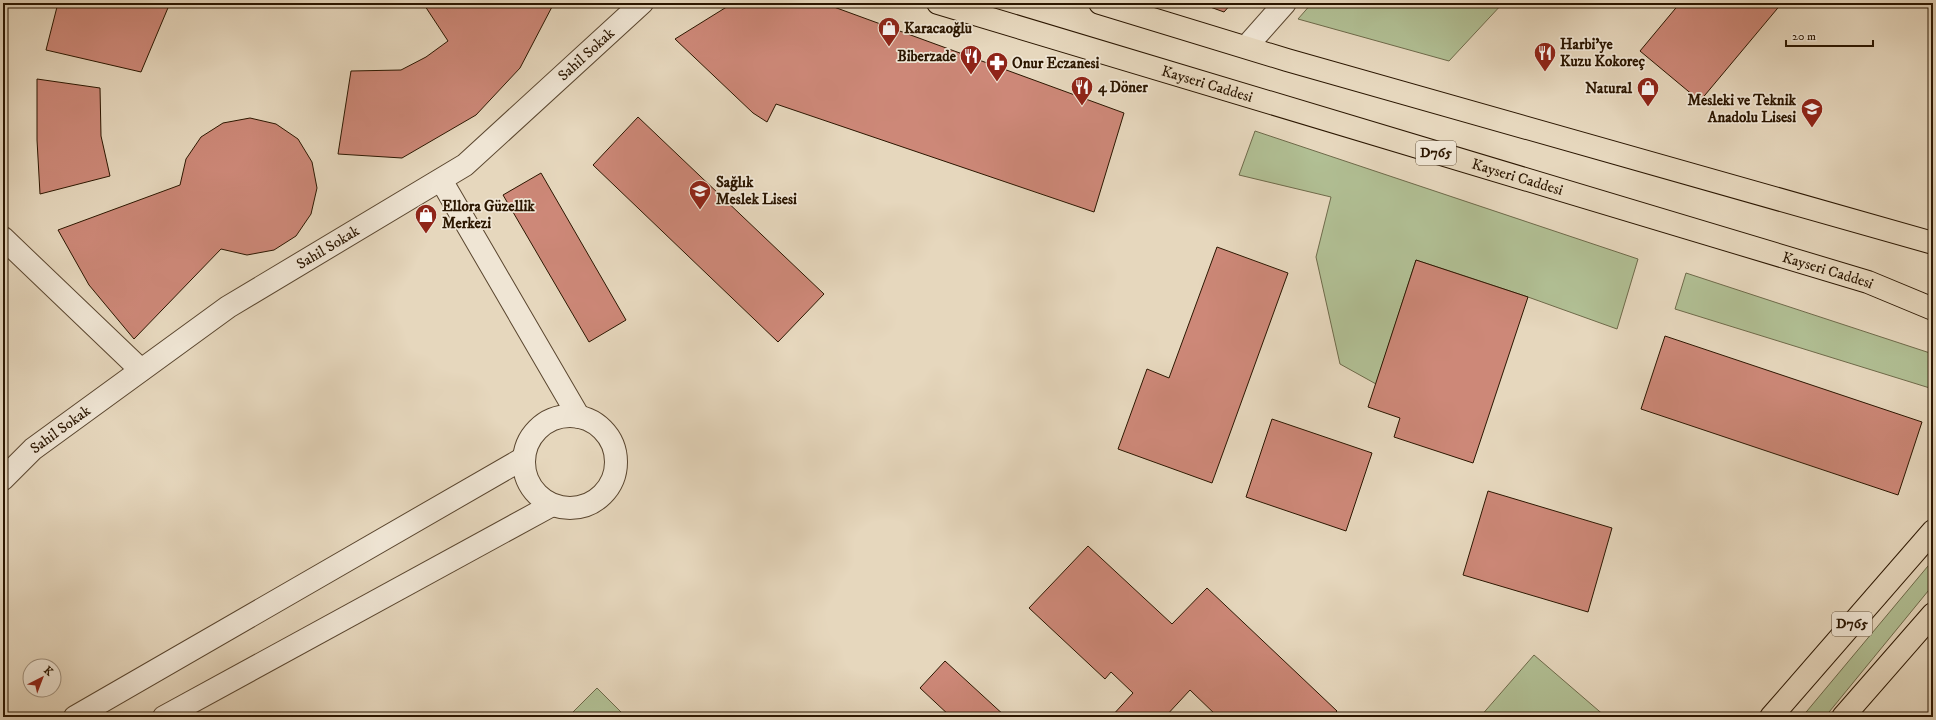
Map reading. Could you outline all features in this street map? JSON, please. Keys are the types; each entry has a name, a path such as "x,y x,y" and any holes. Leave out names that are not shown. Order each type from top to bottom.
{"main road":[{"name":"Kayseri Caddesi","path":"938,3 1868,282 1933,309"},
{"path":"1100,3 1295,63 1933,243"},
{"name":"D765","path":"1771,717 1933,531"},
{"path":"1843,717 1933,614"}],"street":[{"name":"Sahil Sokak","path":"3,479 32,449 228,307 465,165 642,3"},
{"path":"1246,47 1285,3"},
{"path":"441,180 579,417"},
{"path":"3,238 141,370"},
{"path":"560,417 579,417 597,424 610,438 616,456 614,476 605,492 590,504 571,508 552,505 536,494 527,477 524,458 530,440 542,425 560,417"},
{"path":"75,717 524,458"},
{"path":"164,717 552,505"}],"green space":[{"path":"1312,3 1503,3 1449,61 1298,19"},
{"path":"1255,131 1638,259 1617,329 1528,297 1416,260 1376,384 1340,364 1316,257 1331,197 1239,175"},
{"path":"1686,273 1933,354 1933,389 1675,309"},
{"path":"1933,560 1933,585 1825,717 1802,717"},
{"path":"1534,655 1606,717 1480,717"},
{"path":"597,688 626,717 568,717"}],"building":[{"path":"58,3 170,3 141,72 46,50"},
{"path":"423,3 554,3 520,68 476,115 402,158 338,154 351,71 401,70 426,57 448,41"},
{"path":"733,3 823,3 1124,113 1094,212 776,104 767,122 753,113 675,39"},
{"path":"1199,3 1232,3 1224,12"},
{"path":"1680,3 1782,3 1700,101 1640,51"},
{"path":"37,79 100,88 101,136 110,176 40,194 37,140"},
{"path":"638,117 824,294 778,342 593,165"},
{"path":"250,118 276,124 298,139 312,162 317,188 311,214 296,236 274,250 247,255 221,249 134,339 89,285 58,230 180,185 186,159 201,137 223,123"},
{"path":"541,173 626,320 589,342 503,195"},
{"path":"1217,247 1288,273 1212,483 1118,449 1147,369 1169,378"},
{"path":"1416,260 1528,297 1473,463 1394,437 1400,418 1368,407"},
{"path":"1665,336 1922,422 1898,495 1641,409"},
{"path":"1272,419 1372,453 1346,531 1246,497"},
{"path":"1488,491 1612,528 1588,612 1463,575"},
{"path":"1088,546 1172,624 1207,588 1337,711 1332,717 1218,717 1190,690 1165,717 1111,717 1133,693 1111,672 1105,679 1029,608"},
{"path":"945,661 1006,717 951,717 920,688"}],"place":[{"name":"Karacaoğlu","path":"889,48"},
{"name":"Harbi'ye Kuzu Kokoreç","path":"1545,72"},
{"name":"Biberzade","path":"971,76"},
{"name":"Onur Eczanesi","path":"997,82"},
{"name":"4 Döner","path":"1082,106"},
{"name":"Natural","path":"1648,108"},
{"name":"Mesleki ve Teknik Anadolu Lisesi","path":"1812,128"},
{"name":"Sağlık Meslek Lisesi","path":"700,210"},
{"name":"Ellora Güzellik Merkezi","path":"426,234"}]}
